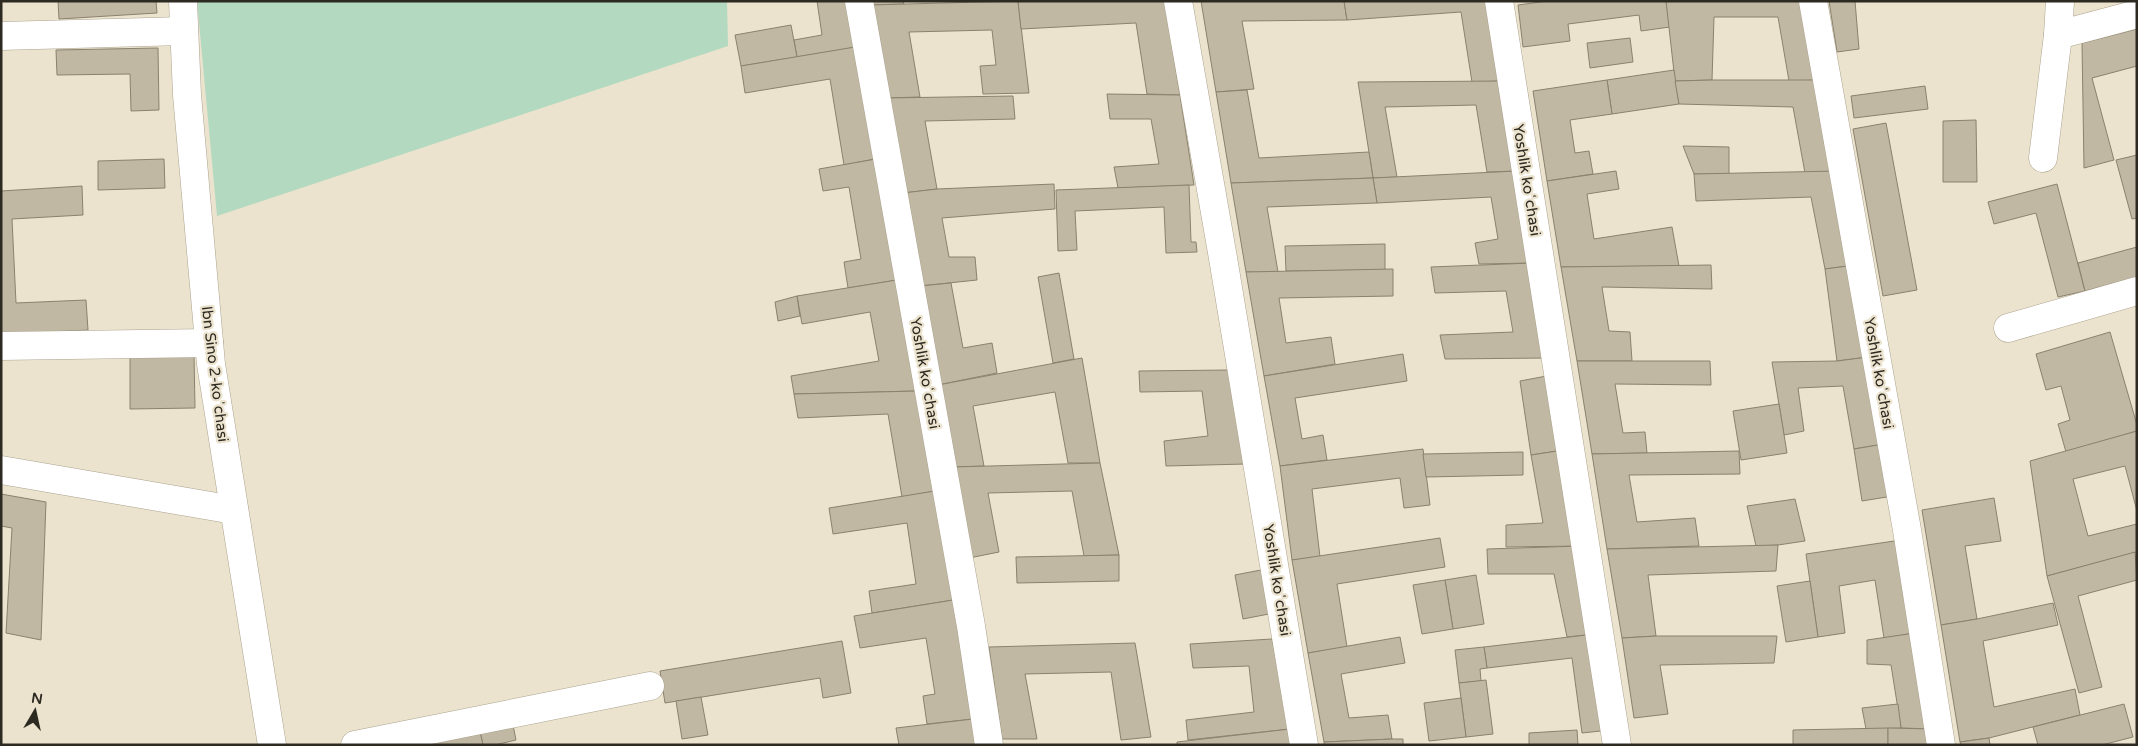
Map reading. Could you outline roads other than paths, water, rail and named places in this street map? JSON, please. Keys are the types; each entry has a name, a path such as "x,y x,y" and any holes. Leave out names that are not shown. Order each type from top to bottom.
{"street":[{"name":"Ibn Sino 2-koʼchasi","path":"183,1 187,95 209,342 272,745"},
{"name":"Yoshlik koʻchasi","path":"859,1 971,626 989,745"},
{"name":"Yoshlik koʻchasi","path":"1178,1 1304,745"},
{"name":"Yoshlik koʻchasi","path":"1499,1 1617,745"},
{"name":"Yoshlik koʻchasi","path":"1813,1 1906,530 1941,745"},
{"path":"2044,158 2060,1"},
{"path":"2058,35 2137,14"},
{"path":"1,36 184,32"},
{"path":"2008,328 2137,291"},
{"path":"1,346 209,342"},
{"path":"1,470 234,510"},
{"path":"355,745 650,686"}]}
